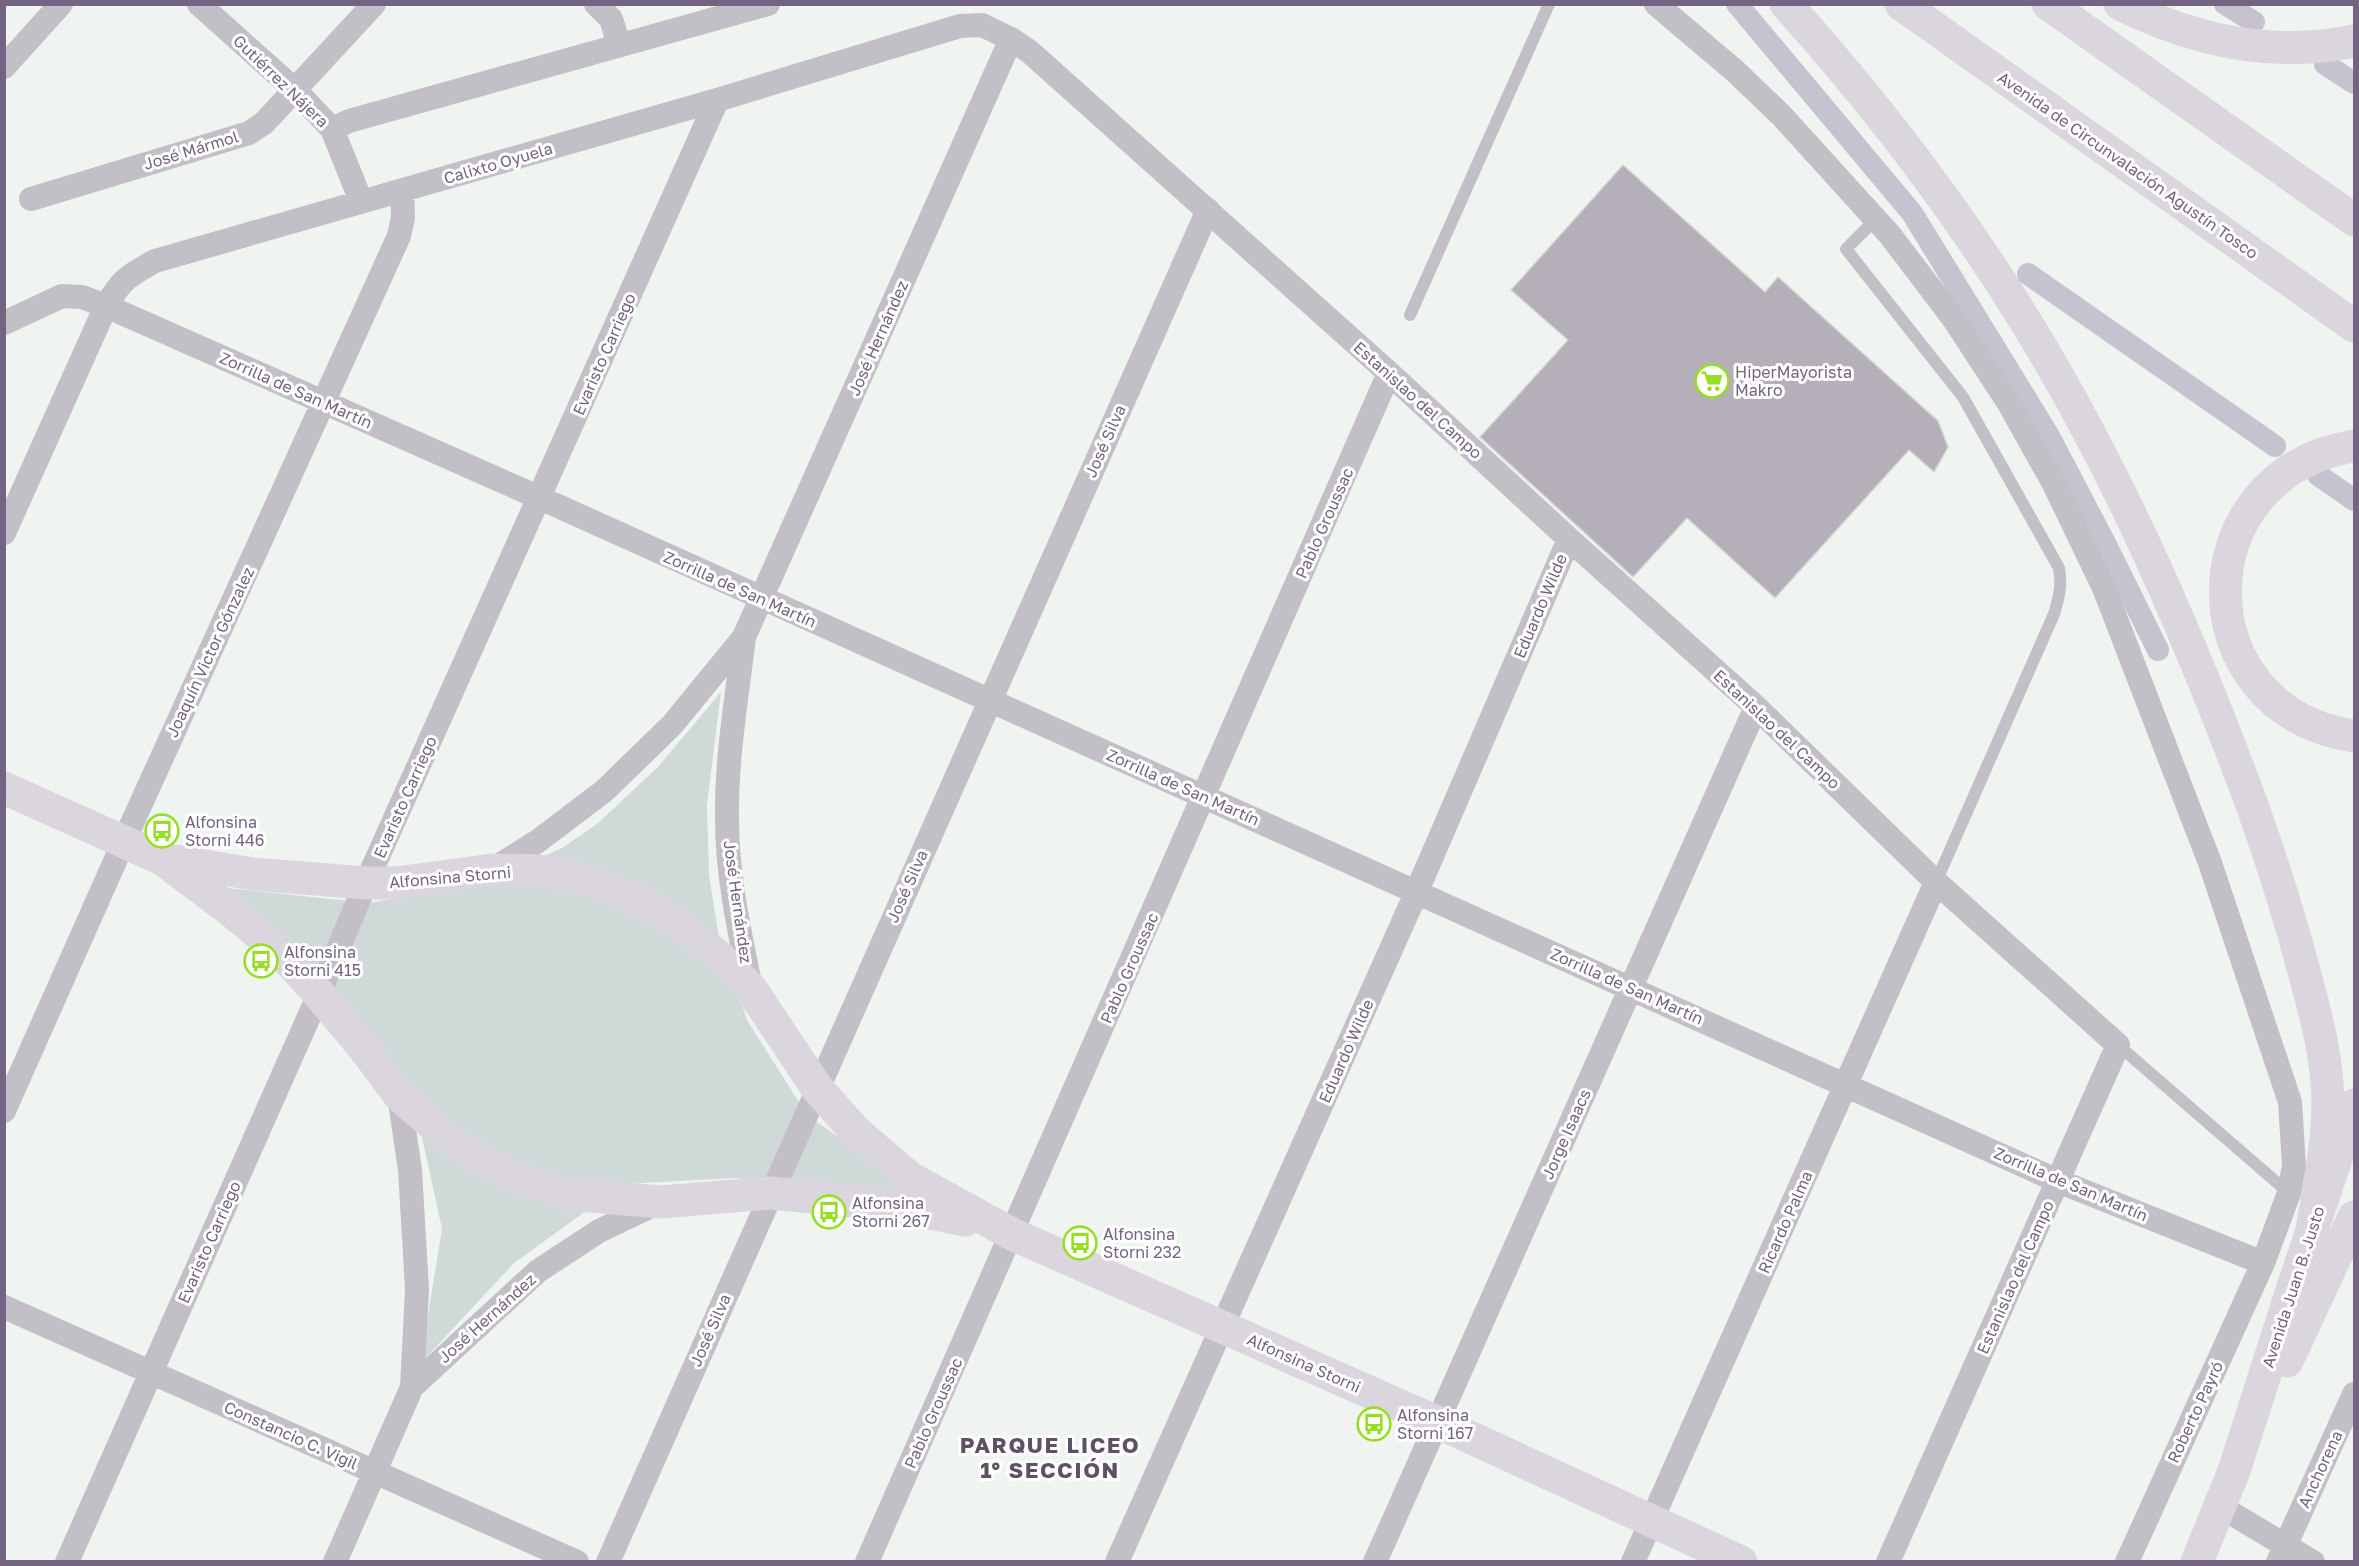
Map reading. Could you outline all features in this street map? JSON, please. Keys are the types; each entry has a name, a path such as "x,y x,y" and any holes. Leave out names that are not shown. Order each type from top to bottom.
{"main road":[{"path":"1786,4 1869,101 1925,174 1985,259 2037,341 2093,440 2130,513 2199,668 2263,837 2294,932 2318,1022 2328,1099 2326,1141 2312,1230"},
{"name":"Avenida de Circunvalación Agustín Tosco","path":"1901,4 2355,326"},
{"path":"2048,4 2355,220"},
{"path":"2120,4 2166,24 2231,43 2284,49 2315,47 2355,40"},
{"path":"2355,446 2312,456 2269,485 2239,527 2226,568 2226,591 2230,633 2236,651 2263,691 2281,708 2302,721 2327,730 2355,736"},
{"name":"Alfonsina Storni","path":"4,788 162,859 280,951 364,1048 399,1095 458,1146 509,1174 566,1194 661,1202 770,1194 884,1204 1004,1231"},
{"name":"Alfonsina Storni","path":"162,859 254,874 366,883 396,883 492,870 538,871 573,876 642,902 687,930 719,957 751,989 817,1088 855,1131 910,1179 1004,1231 1437,1422 1741,1562"},
{"name":"Avenida Juan B. Justo","path":"2197,1562 2234,1471 2355,1105"},
{"name":"Avenida Juan B. Justo","path":"2234,1471 2350,1227"}],"street":[{"path":"4,68 61,4"},
{"name":"Gutiérrez Nájera","path":"200,4 295,90 332,129 361,201"},
{"name":"José Mármol","path":"31,199 249,133 264,123 374,4"},
{"path":"332,129 349,121 768,4"},
{"name":"Roberto Payró","path":"1656,4 1726,63 1782,115 1876,219 1953,318 2008,402 2048,474 2104,588 2210,863 2290,1102 2294,1166 2289,1193 2263,1263 2127,1562"},
{"path":"610,9 620,44"},
{"name":"Calixto Oyuela","path":"106,306 119,284 155,261 717,100 960,26 982,25 1011,39"},
{"name":"Estanislao del Campo","path":"1011,39 1030,52 1389,373 1756,707 1936,882 2118,1044 1888,1562"},
{"name":"José Hernández","path":"492,870 572,817 621,776 672,725 744,636 1011,39"},
{"name":"Evaristo Carriego","path":"67,1562 366,883 717,100"},
{"name":"Joaquín Victor Gónzalez","path":"4,1111 399,236 403,218 402,191"},
{"name":"José Silva","path":"608,1562 1208,210"},
{"path":"4,323 62,296 82,297 106,306 4,533"},
{"name":"Zorrilla de San Martín","path":"106,306 1417,891 2058,1181 2263,1263"},
{"name":"Pablo Groussac","path":"867,1562 1004,1231 1204,796 1389,373"},
{"name":"Eduardo Wilde","path":"1117,1562 1417,891 1569,539"},
{"name":"José Hernández","path":"744,636 730,751 727,821 734,898 751,989"},
{"name":"Jorge Isaacs","path":"1375,1562 1756,707"},
{"name":"Ricardo Palma","path":"1633,1562 1936,882"},
{"name":"José Hernández","path":"335,1562 412,1387 417,1289 410,1170 399,1095"},
{"name":"José Hernández","path":"412,1387 538,1271 599,1231 661,1202"},
{"name":"Constancio C. Vigil","path":"4,1308 577,1562"},
{"name":"Anchorena","path":"2282,1553 2355,1394"},
{"path":"2221,1507 2282,1553 2313,1562"}],"lane":[{"path":"1410,315 1549,4"},
{"path":"1876,219 1846,249 1963,397 2059,568 2061,581 2060,597 2054,614 1936,882"},
{"path":"2118,1044 2289,1193"}],"shaded area":[{"path":"721,692 707,805 709,875 718,932 747,1020 807,1115 929,1201 735,1178 623,1184 513,1264 420,1364 442,1229 411,1087 217,887 369,903 486,882 562,848 597,824 658,767"}],"building":[{"name":"HiperMayorista Makro","path":"1623,165 1765,292 1778,277 1938,421 1948,447 1934,472 1909,450 1775,598 1687,518 1633,577 1480,437 1568,340 1511,290"}],"waterway":[{"path":"1737,4 1912,213 2049,436 2158,650"},
{"path":"2225,4 2254,22"},
{"path":"2325,64 2354,83"},
{"path":"2028,274 2275,446"},
{"path":"2318,475 2354,500"}],"place":[{"name":"HiperMayorista Makro","path":"1712,381"},
{"name":"Alfonsina Storni 446","path":"162,831"},
{"name":"Alfonsina Storni 415","path":"261,961"},
{"name":"Alfonsina Storni 267","path":"829,1212"},
{"name":"Alfonsina Storni 232","path":"1080,1243"},
{"name":"Alfonsina Storni 167","path":"1374,1424"}],"district":[{"name":"PARQUE LICEO 1° SECCIÓN","path":"1050,1456"}]}
